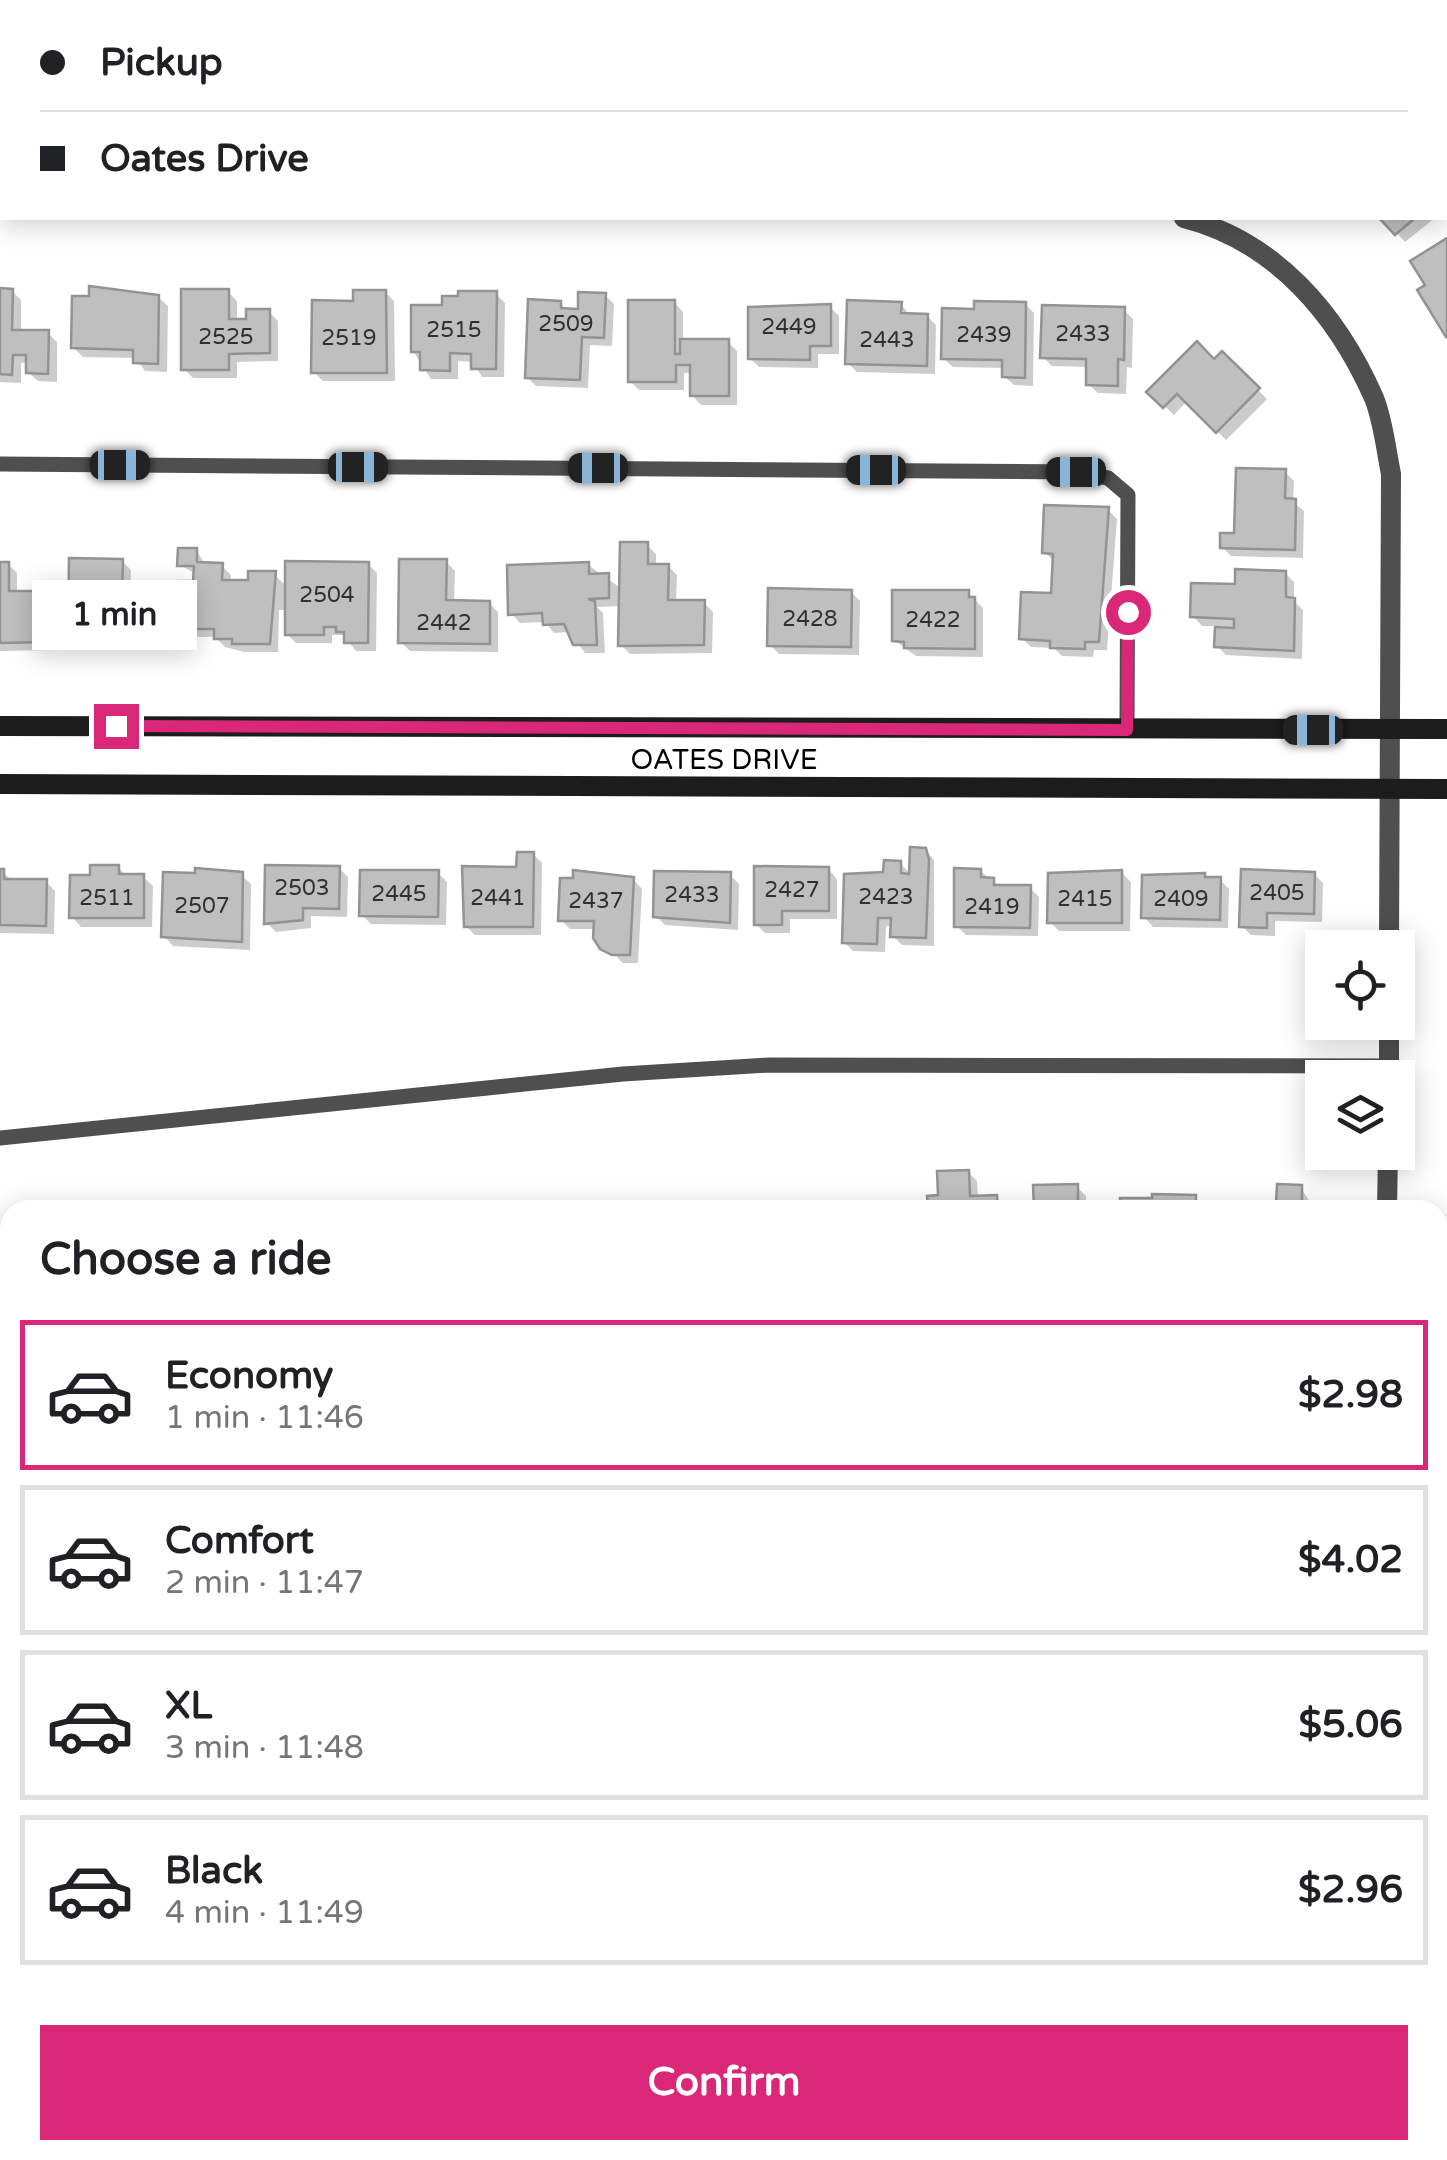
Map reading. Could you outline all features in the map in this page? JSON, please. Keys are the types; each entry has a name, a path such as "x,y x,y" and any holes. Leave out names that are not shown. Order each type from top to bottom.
{"main road":[{"name":"OATES DRIVE","path":"0,726 1447,730"},
{"name":"OATES DRIVE","path":"0,784 1447,789"}],"street":[{"path":"1192,220 1212,225 1265,254 1308,291 1338,332 1375,401 1391,474 1389,930"},
{"path":"1386,1200 1387,1170"}],"lane":[{"path":"0,464 1056,472 1108,478 1128,496 1127,730"},
{"path":"0,1138 623,1074 769,1066 1305,1071"}],"building":[{"path":"1381,220 1413,220 1395,235"},
{"path":"1447,238 1446,337 1417,290 1425,285 1410,261"},
{"path":"89,286 159,295 158,364 133,363 133,350 71,348 72,296 89,296"},
{"path":"0,288 13,289 12,330 49,330 48,374 26,373 26,355 13,355 12,375 0,374"},
{"path":"181,289 229,289 229,319 246,319 246,309 270,309 270,353 229,354 229,370 181,370"},
{"path":"353,290 386,290 387,373 311,373 312,300 353,301"},
{"path":"458,291 497,291 496,369 471,369 471,354 450,353 450,371 420,370 420,352 411,352 411,305 442,305 442,296 458,296"},
{"path":"578,292 606,293 604,338 582,337 580,380 525,378 528,299 561,301 561,308 578,309"},
{"path":"628,300 675,300 675,354 680,354 680,339 729,339 729,396 690,396 690,365 676,365 676,382 628,382"},
{"path":"847,300 902,302 901,313 928,314 927,366 845,364"},
{"path":"974,301 1026,302 1025,378 1002,377 1002,360 941,359 942,308 974,309"},
{"path":"831,304 831,346 810,346 810,360 748,359 748,307"},
{"path":"1042,305 1125,307 1124,360 1118,359 1118,386 1086,385 1086,359 1040,358"},
{"path":"1197,341 1214,359 1222,351 1260,388 1216,433 1177,394 1163,408 1146,392"},
{"path":"1236,468 1286,469 1285,498 1296,499 1295,550 1220,548 1220,533 1234,533"},
{"path":"1044,505 1109,507 1099,642 1085,642 1085,649 1050,648 1050,641 1019,639 1021,592 1051,593 1053,554 1042,553"},
{"path":"620,542 648,542 648,564 669,564 668,600 705,600 704,645 618,646"},
{"path":"178,548 197,548 197,562 223,563 222,580 248,580 248,571 276,571 270,644 232,644 232,639 214,639 214,629 185,629 186,609 179,609 179,581 193,581 194,566 177,566"},
{"path":"69,558 123,559 122,598 140,599 139,642 108,642 108,635 68,634"},
{"path":"399,559 447,559 446,600 490,601 490,644 398,643"},
{"path":"285,561 369,562 368,643 344,643 344,632 336,632 336,627 324,627 324,635 285,635"},
{"path":"0,562 9,562 9,591 43,591 43,642 0,643"},
{"path":"589,562 589,574 609,573 609,598 588,599 595,601 597,645 573,645 564,624 543,625 542,613 508,615 507,565"},
{"path":"1235,569 1286,571 1286,597 1295,598 1294,651 1214,647 1215,627 1234,628 1234,619 1190,617 1191,583 1235,584"},
{"path":"768,588 852,590 851,647 767,646"},
{"path":"892,590 969,590 969,597 975,597 975,649 904,648 904,642 892,641"},
{"path":"910,847 926,848 929,860 926,938 890,937 891,918 878,918 877,944 842,943 844,874 883,872 884,860 901,861 901,873 909,874"},
{"path":"517,852 534,852 533,927 464,927 462,866 516,867"},
{"path":"90,865 119,865 119,874 144,874 144,918 69,918 70,875 90,875"},
{"path":"265,865 340,866 339,909 303,908 303,920 264,924"},
{"path":"754,866 829,867 829,911 782,911 782,925 754,925"},
{"path":"195,868 243,872 242,942 161,937 163,872 195,873"},
{"path":"954,868 981,869 981,877 994,878 994,885 1031,885 1030,928 954,927"},
{"path":"0,869 4,869 4,879 47,879 46,926 0,925"},
{"path":"1241,869 1315,872 1314,914 1267,913 1267,928 1239,927"},
{"path":"360,870 439,870 438,917 359,916"},
{"path":"573,870 634,877 630,955 612,955 600,949 593,938 594,921 558,921 560,878 573,878"},
{"path":"1122,870 1122,923 1047,923 1048,873"},
{"path":"654,871 731,872 730,923 653,917"},
{"path":"1205,873 1205,877 1221,877 1220,920 1141,918 1142,875"},
{"path":"969,1170 970,1196 997,1195 997,1200 927,1200 927,1196 938,1195 937,1171"},
{"path":"1078,1184 1078,1200 1034,1200 1033,1185"},
{"path":"1277,1184 1302,1185 1302,1200 1276,1200"},
{"path":"1152,1194 1196,1195 1196,1200 1120,1200 1152,1198"}],"route":[{"path":"116,726 1127,730 1128,612"}]}
